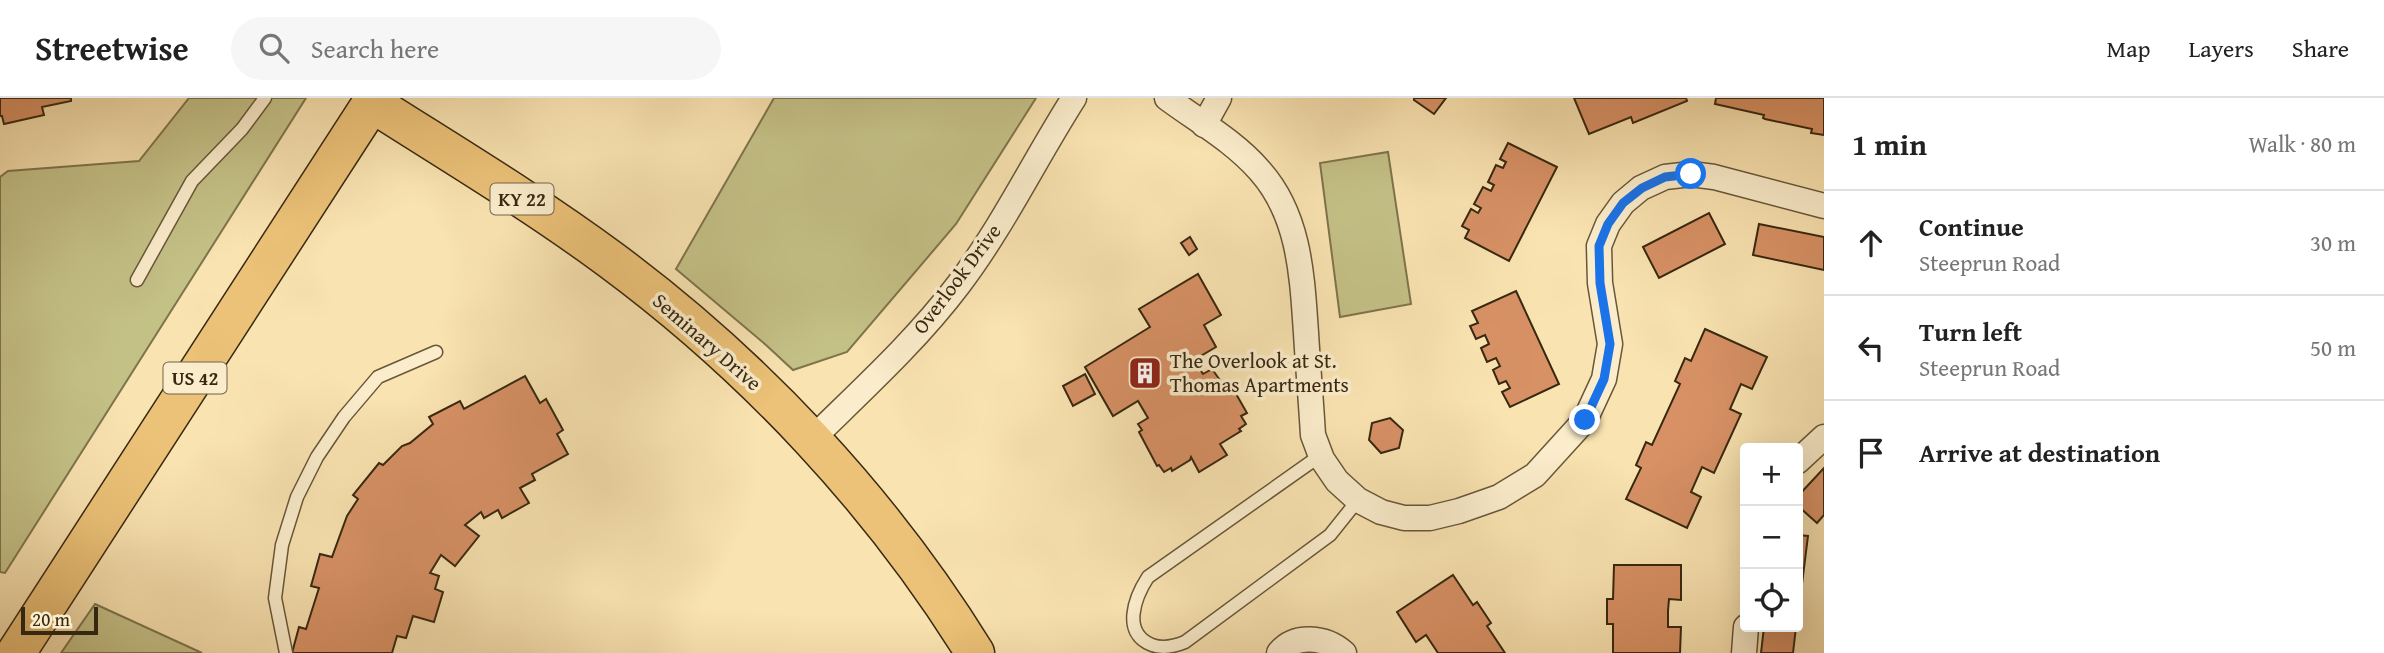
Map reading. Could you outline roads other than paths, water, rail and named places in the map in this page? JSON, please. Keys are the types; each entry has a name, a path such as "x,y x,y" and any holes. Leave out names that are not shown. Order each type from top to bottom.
{"main road":[{"name":"Seminary Drive","path":"374,101 561,224 613,262 743,370 813,439 860,495 914,565 973,652"},
{"name":"US 42","path":"16,653 374,101"}],"street":[{"name":"Overlook Drive","path":"813,439 921,331 960,283 1005,214 1074,98"},
{"path":"1167,98 1240,150 1280,200 1294,233 1301,265 1313,435 1321,455 1337,481 1358,500 1381,512 1404,517 1430,518 1499,497 1535,475 1585,420 1604,379 1610,344 1600,283 1599,246 1608,224 1623,203 1642,188 1665,177 1691,174 1714,177 1824,206"},
{"path":"1204,125 1219,98"},
{"path":"1803,456 1824,437"},
{"path":"1744,653 1746,632"},
{"path":"1279,653 1281,649 1299,639 1333,643 1344,653"}],"lane":[{"path":"138,281 192,181 242,129 265,98"},
{"path":"286,653 275,598 282,545 297,497 317,457 344,417 378,377 436,352"},
{"path":"1321,455 1148,577 1137,594 1134,614 1134,629 1142,640 1154,646 1172,648 1185,642 1330,535 1358,500"}],"place":[{"name":"The Overlook at St. Thomas Apartments","path":"1145,373"}]}
